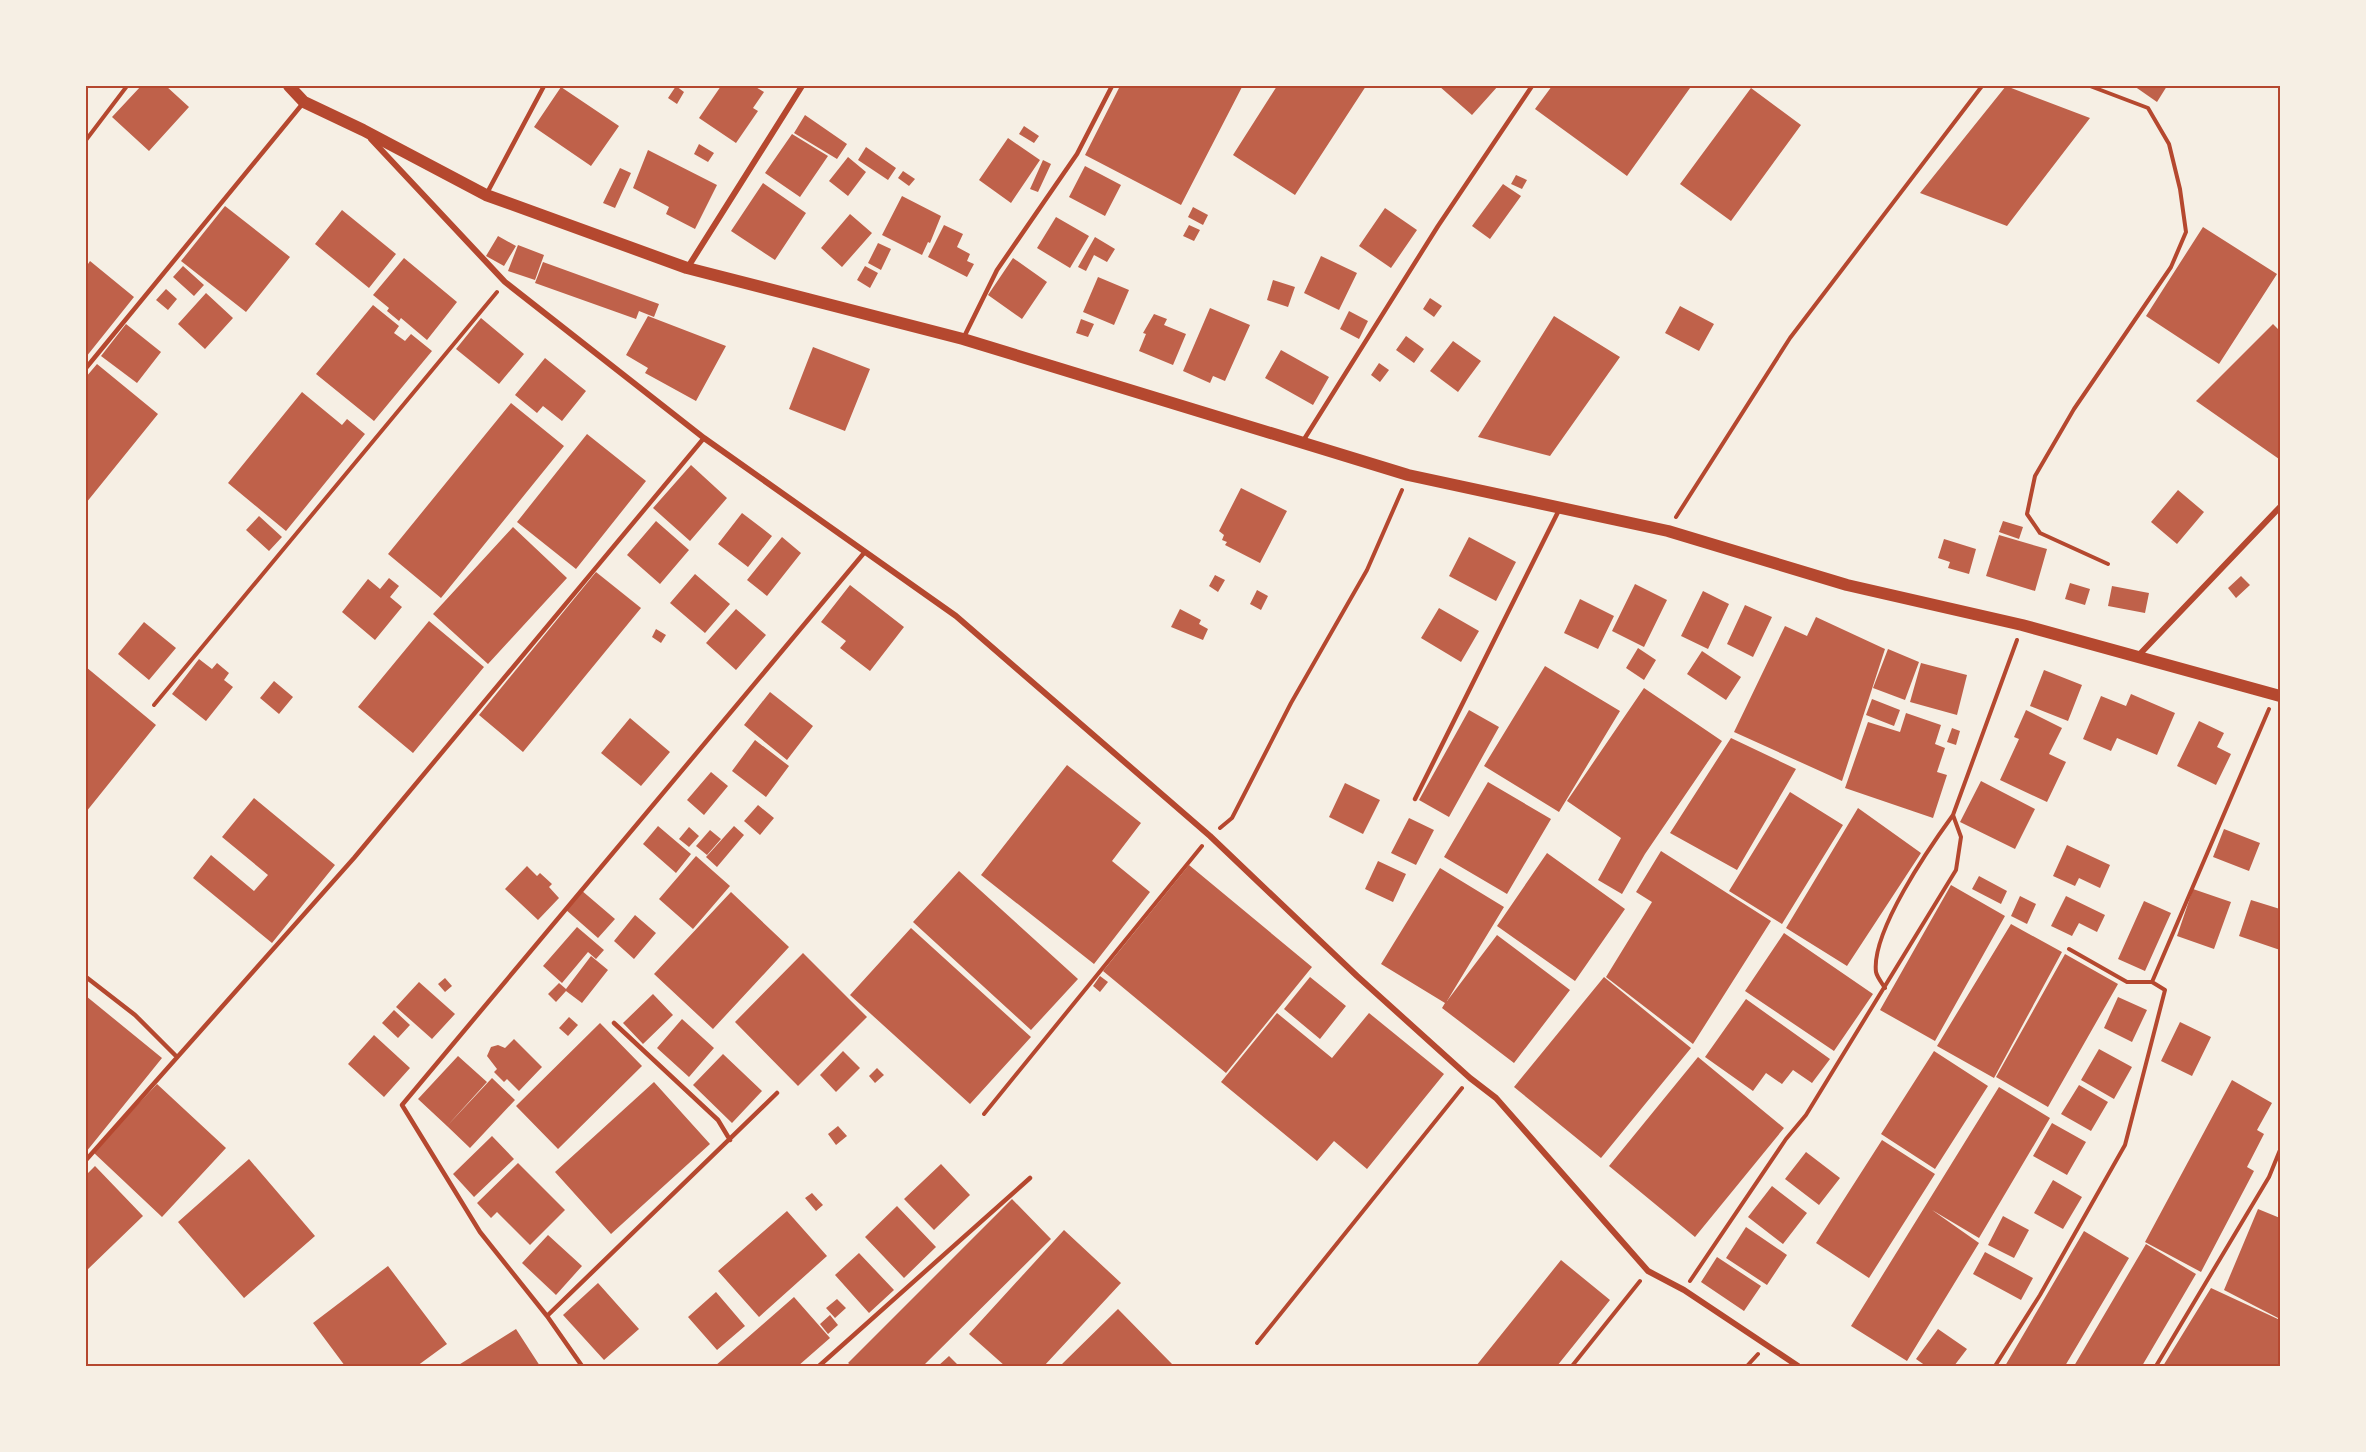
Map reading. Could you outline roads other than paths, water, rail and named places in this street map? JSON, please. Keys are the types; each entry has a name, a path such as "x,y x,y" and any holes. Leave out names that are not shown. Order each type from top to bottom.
{"main road":[{"path":"290,86 304,102 363,130 486,195 687,268 963,339 1303,441 1408,475 1668,531 1847,585 2022,625 2278,695"}],"street":[{"path":"687,268 802,86"},
{"path":"363,130 505,282 704,438 956,616 1210,837 1357,976 1470,1078 1496,1098 1648,1271 1684,1290 1798,1366"},
{"path":"2138,656 2280,507"}],"lane":[{"path":"486,195 544,86"},
{"path":"963,339 997,270 1077,154 1112,86"},
{"path":"1303,441 1438,226 1532,86"},
{"path":"86,368 304,102"},
{"path":"86,1160 354,858 704,438"},
{"path":"1415,799 1560,507"},
{"path":"582,1366 547,1316 480,1232 402,1105 864,553"},
{"path":"86,977 135,1015 177,1057"},
{"path":"614,1023 718,1120 730,1140"},
{"path":"547,1316 777,1093"},
{"path":"819,1366 1030,1178"}]}
